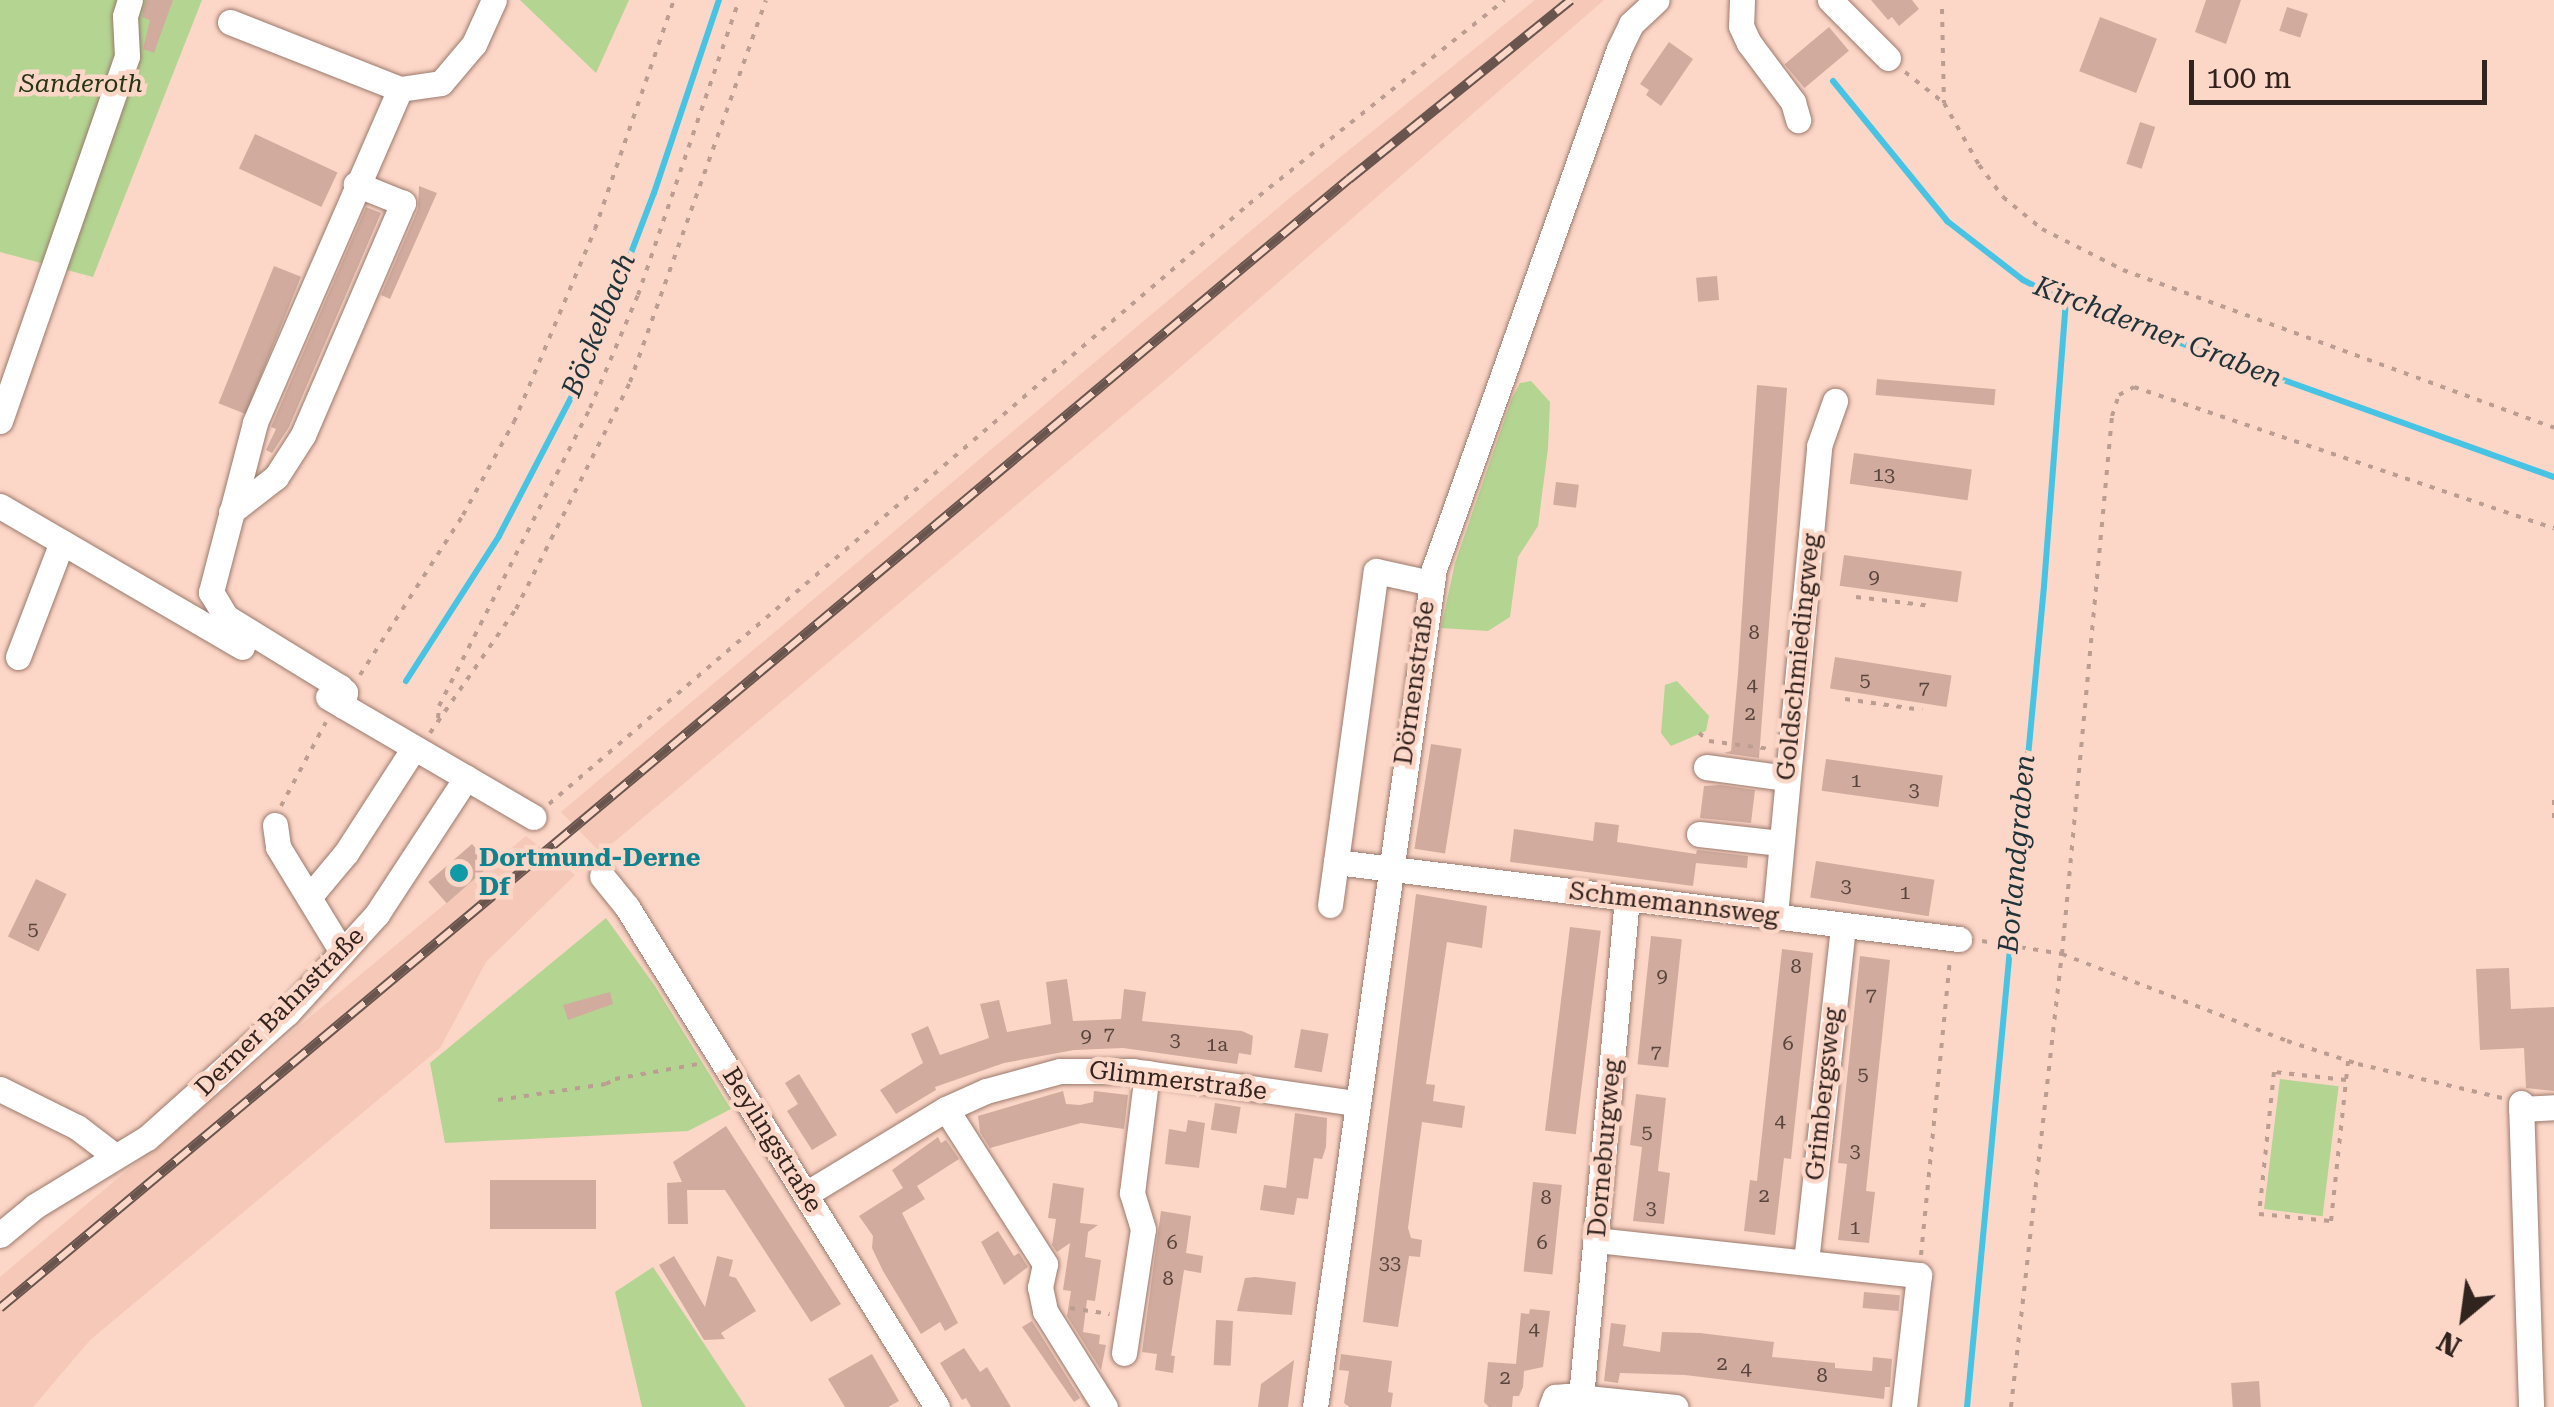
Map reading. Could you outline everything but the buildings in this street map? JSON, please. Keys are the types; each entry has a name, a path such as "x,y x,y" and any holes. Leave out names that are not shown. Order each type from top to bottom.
{"street":[{"path":"0,422 127,56 125,16 130,0"},
{"path":"230,22 400,89 441,83 474,44 494,0"},
{"name":"Dörnenstraße","path":"1315,1407 1431,583 1619,49 1631,24 1657,0"},
{"path":"1742,0 1741,26 1748,43 1793,102 1798,120"},
{"path":"1830,0 1888,58"},
{"path":"340,704 345,692 340,687 226,616 210,592 254,422 400,89"},
{"path":"231,512 276,477 303,434 403,203 356,184"},
{"name":"Goldschmiedingweg","path":"1775,915 1819,446 1834,401"},
{"path":"0,506 533,818"},
{"path":"18,657 62,542"},
{"path":"1330,905 1376,571 1431,583"},
{"path":"310,896 346,854 416,749"},
{"path":"1706,767 1786,778"},
{"name":"Derner Bahnstraße","path":"0,1235 35,1206 147,1138 219,1078 377,914 466,778"},
{"path":"275,825 278,847 342,952"},
{"path":"1698,834 1781,843"},
{"name":"Schmemannsweg","path":"1336,862 1955,938"},
{"name":"Beylingstraße","path":"602,876 627,907 938,1407"},
{"name":"Dorneburgweg","path":"1581,1397 1627,898"},
{"name":"Grimbergsweg","path":"1806,1262 1842,926"},
{"name":"Glimmerstraße","path":"806,1194 946,1108 986,1091 1060,1070 1147,1073 1356,1103"},
{"path":"1124,1353 1142,1229 1132,1193 1147,1073"},
{"path":"0,1089 77,1127 114,1156"},
{"path":"2530,1407 2521,1106 2554,1107"},
{"path":"946,1108 1045,1264 1040,1287 1044,1304 1105,1407"},
{"path":"1596,1240 1919,1275 1904,1407"},
{"path":"1551,1407 1556,1397 1675,1407"}],"path":[{"path":"275,825 282,801 462,515 514,422 589,246 674,0"},
{"path":"438,719 439,706 590,408 638,295 739,0"},
{"path":"416,749 516,609 630,382 766,0"},
{"path":"533,818 1249,204 1506,0"},
{"path":"1942,8 1944,103"},
{"path":"1888,58 1944,103 1971,153 2003,197 2042,229 2085,254 2554,428"},
{"path":"2011,1407 2062,954 2112,416 2119,395 2134,387 2554,528"},
{"path":"1856,596 1931,606"},
{"path":"1845,699 1922,710"},
{"path":"1699,733 1710,741 1790,751"},
{"path":"2554,800 2554,825"},
{"path":"1919,1275 1955,938"},
{"path":"1985,941 2062,954 2348,1060 2521,1106"},
{"path":"498,1100 606,1084 615,1078 723,1060"},
{"path":"2346,1080 2274,1072 2260,1214 2331,1221 2346,1080 2348,1060"},
{"path":"1044,1304 1130,1317"}],"shaded area":[{"path":"1535,0 1604,0 1169,377 608,847 600,852 561,812 1291,197"},
{"path":"526,836 575,875 486,962 440,1048 90,1340 33,1407 0,1407 0,1277"}],"green space":[{"name":"Sanderoth","path":"0,0 202,0 93,277 0,252"},
{"path":"520,0 629,0 596,73"},
{"path":"1531,381 1550,402 1548,448 1538,526 1518,557 1510,617 1488,631 1441,628 1455,563 1512,398 1520,383"},
{"path":"1677,681 1709,716 1706,731 1671,746 1661,733 1665,685"},
{"path":"606,918 655,986 731,1109 688,1131 445,1143 430,1063"},
{"path":"2280,1079 2339,1086 2323,1216 2264,1209"},
{"path":"653,1267 746,1407 642,1407 615,1292"}],"waterway":[{"name":"Böckelbach","path":"406,681 499,536 589,363 654,193 719,0"},
{"name":"Kirchderner Graben","path":"1833,81 1947,221 2023,280 2066,302 2554,477"},
{"name":"Borlandgraben","path":"1967,1407 2044,586 2066,302"}],"railway":[{"path":"0,1308 1349,179 1571,0"}],"place":[{"name":"Dortmund-Derne Df","path":"459,873"}]}
